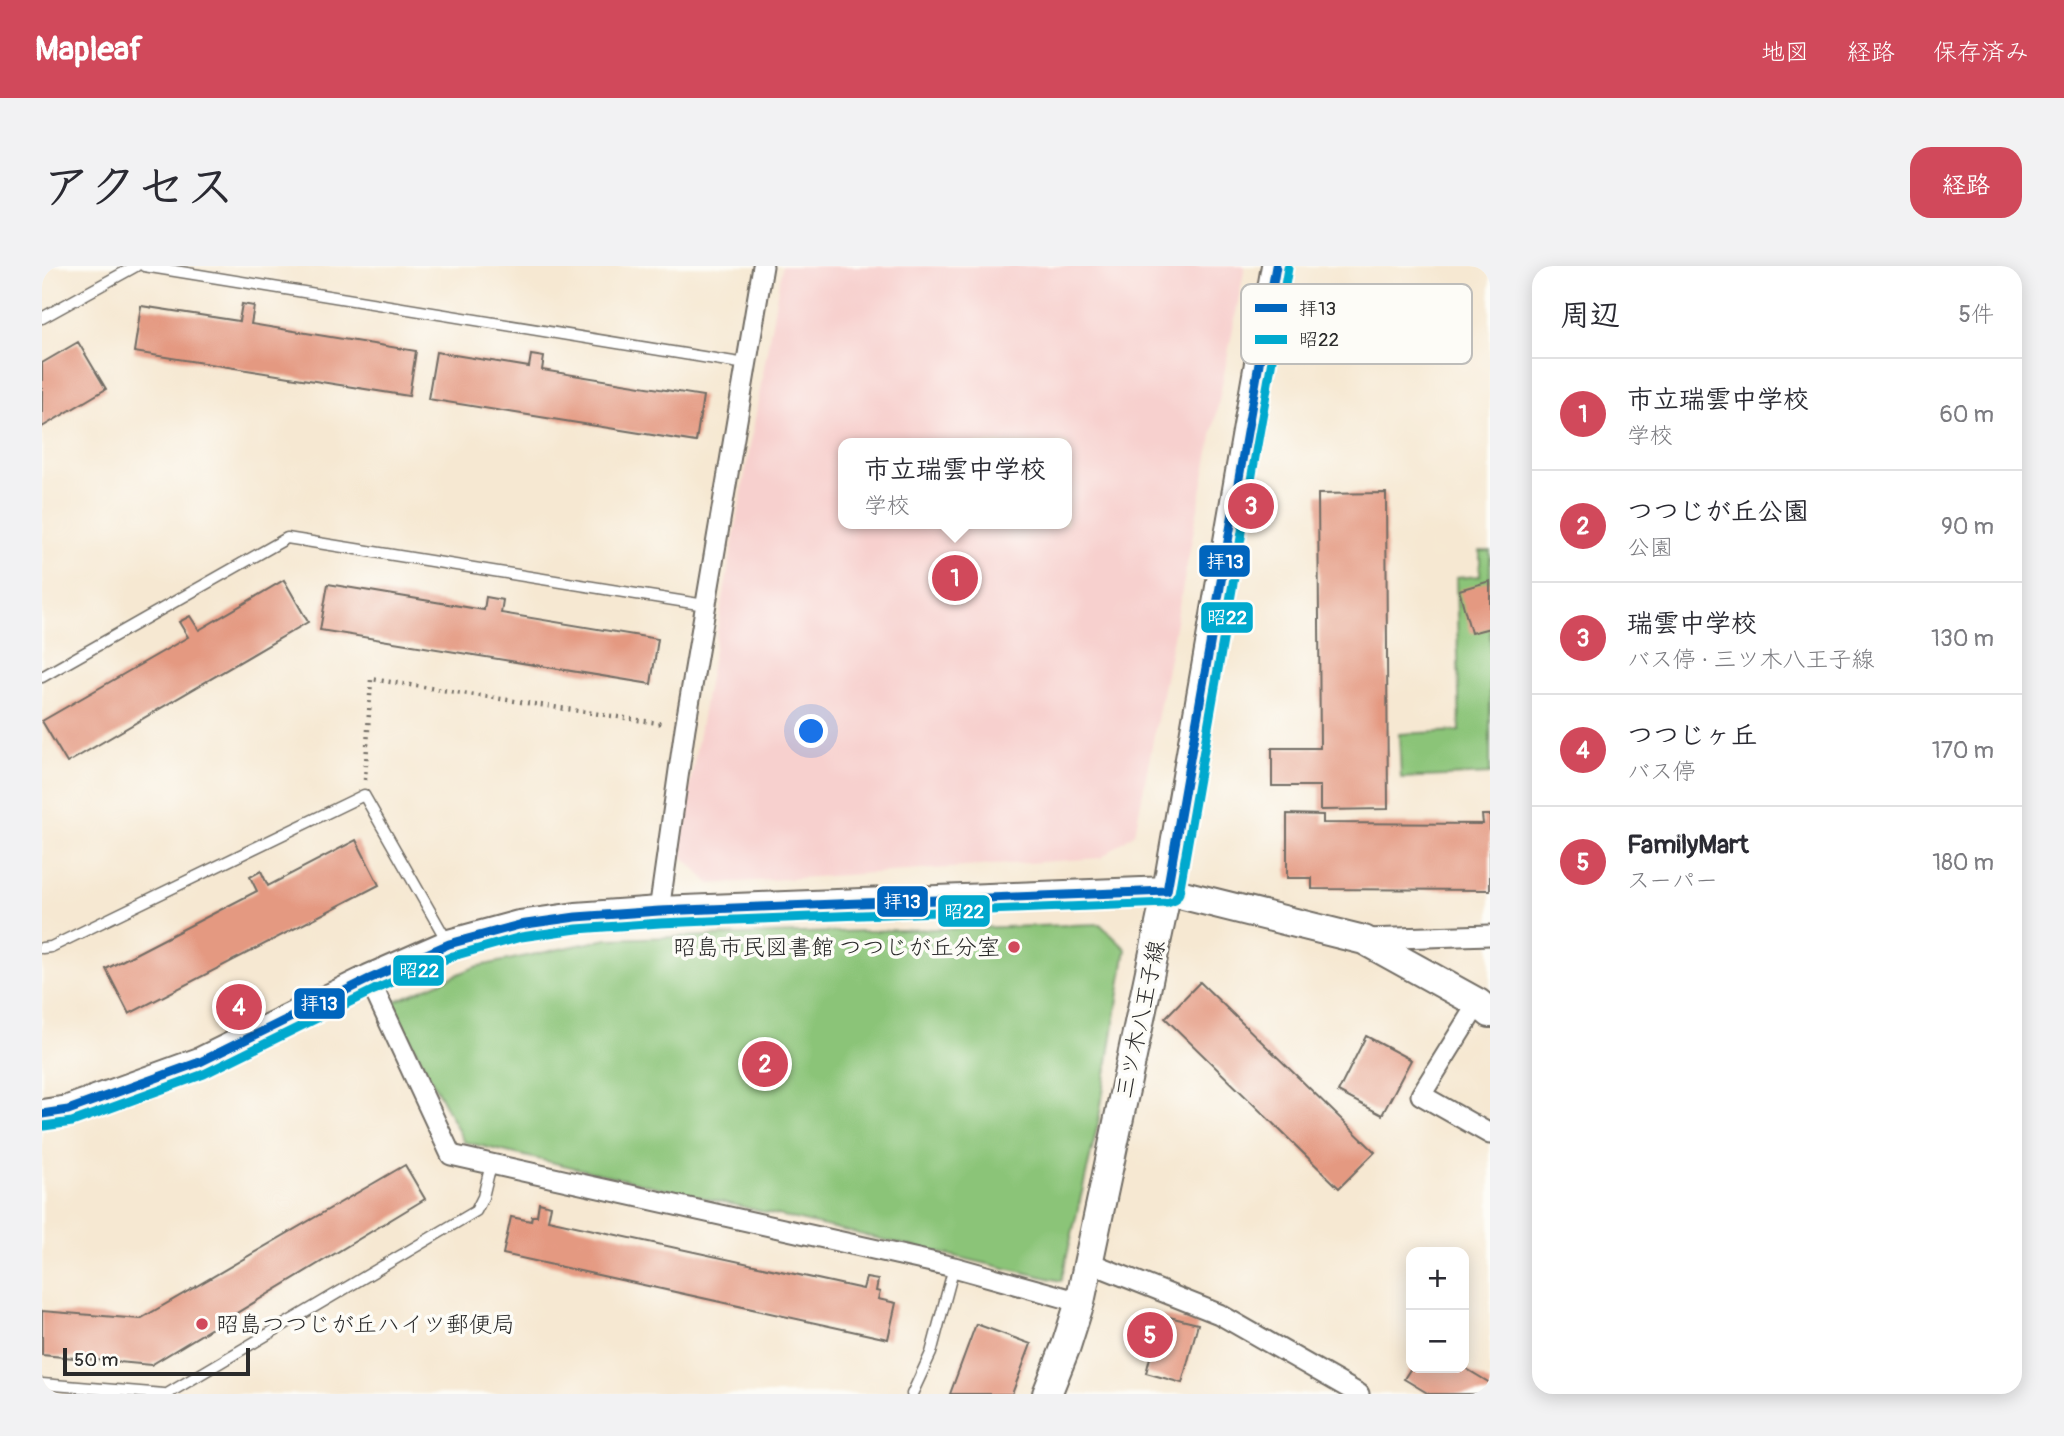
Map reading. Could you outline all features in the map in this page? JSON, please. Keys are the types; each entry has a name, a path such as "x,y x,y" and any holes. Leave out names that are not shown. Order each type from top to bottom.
{"street":[{"path":"659,911 685,728 763,266"},
{"name":"三ツ木八王子線","path":"1273,284 1276,266"},
{"name":"三ツ木八王子線","path":"1047,1394 1080,1302 1167,891 1259,364"},
{"path":"42,1114 68,1110 110,1097 200,1062 369,979 449,944 519,925 576,917 659,911 1167,891 1364,940 1484,1008 1421,1095 1490,1134"},
{"path":"1364,940 1490,936"},
{"path":"369,979 451,1155 954,1267 1080,1302"},
{"path":"1088,1262 1219,1314 1359,1394"}],"lane":[{"path":"42,318 135,266"},
{"path":"144,266 746,364"},
{"path":"42,677 286,538 705,605"},
{"path":"42,947 51,947 365,795 449,944"},
{"path":"42,1384 165,1394 476,1210 484,1197 491,1164"},
{"path":"912,1394 930,1353 954,1267"},
{"path":"60,1385 68,1394"}],"path":[{"path":"365,795 371,679 685,728"}],"shaded area":[{"path":"782,266 1245,266 1135,833 1101,858 710,884 678,852"}],"green space":[{"path":"1480,551 1490,551 1490,774 1401,778 1399,734 1460,731 1456,578 1480,576"},
{"path":"1100,924 1126,949 1098,1124 1061,1281 464,1142 391,1003 475,967 607,939"}],"building":[{"path":"242,304 254,306 251,324 416,351 409,396 134,352 141,306 239,321"},
{"path":"78,342 106,389 42,427 42,363"},
{"path":"436,352 529,367 531,355 544,357 542,370 703,396 696,442 428,399"},
{"path":"1386,493 1388,809 1320,810 1320,786 1272,786 1272,748 1320,748 1318,494"},
{"path":"284,580 308,622 67,763 42,721 188,637 179,622 190,616 199,630"},
{"path":"1490,581 1490,628 1471,633 1459,590"},
{"path":"328,584 484,610 486,597 503,600 501,613 658,639 651,684 320,630"},
{"path":"1287,814 1323,815 1323,823 1483,824 1482,815 1490,815 1490,890 1312,889 1312,878 1287,878"},
{"path":"356,840 379,885 129,1014 106,969 257,891 250,877 261,871 268,886"},
{"path":"1200,982 1375,1152 1339,1188 1165,1018"},
{"path":"1366,1036 1411,1060 1382,1115 1338,1092"},
{"path":"405,1165 425,1199 151,1365 42,1355 42,1311 140,1319"},
{"path":"539,1203 551,1206 548,1220 863,1289 866,1278 878,1280 878,1299 896,1303 888,1339 503,1254 511,1217 531,1221 532,1216 537,1216"},
{"path":"1161,1315 1198,1324 1182,1383 1146,1373"},
{"path":"976,1324 1031,1344 1012,1394 950,1394"},
{"path":"1469,1370 1490,1383 1490,1394 1429,1394 1404,1379 1408,1373 1469,1373"}],"transit line":[{"name":"拝13","path":"1273,284 1276,266"},
{"name":"昭22","path":"1285,284 1288,268"},
{"name":"拝13","path":"42,1114 68,1110 200,1062 369,979 449,944 519,925 576,917 659,911 1167,891 1259,364"},
{"name":"昭22","path":"44,1126 72,1122 204,1074 374,990 453,956 521,937 577,929 660,923 1167,903 1175,900 1179,893 1271,364"}],"place":[{"name":"瑞雲中学校","path":"1251,506"},
{"name":"市立瑞雲中学校","path":"955,578"},
{"name":"昭島市民図書館 つつじが丘分室","path":"1014,947"},
{"name":"つつじヶ丘","path":"239,1007"},
{"name":"つつじが丘公園","path":"765,1064"},
{"name":"昭島つつじが丘ハイツ郵便局","path":"202,1324"},
{"name":"FamilyMart","path":"1150,1335"}]}
